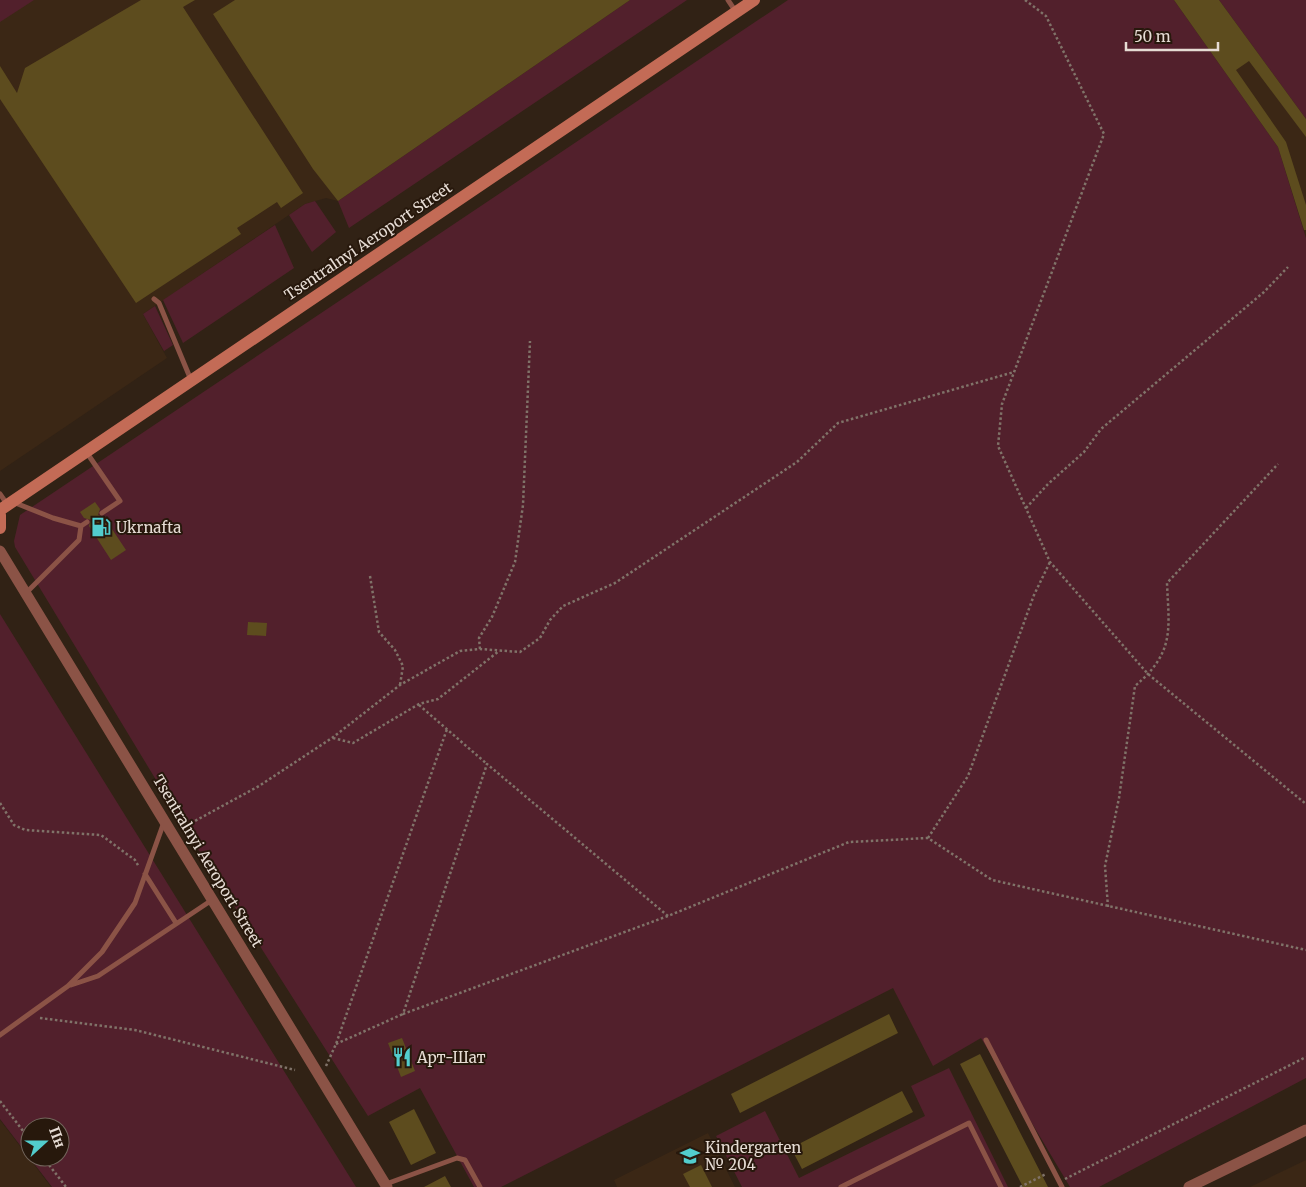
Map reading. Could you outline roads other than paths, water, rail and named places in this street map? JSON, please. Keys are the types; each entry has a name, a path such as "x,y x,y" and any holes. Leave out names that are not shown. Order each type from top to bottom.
{"main road":[{"name":"Tsentralnyi Aeroport Street","path":"5,508 754,0"},
{"path":"0,528 5,508"}],"street":[{"name":"Tsentralnyi Aeroport Street","path":"0,552 321,1076 386,1186"},
{"path":"1189,1187 1306,1130"}],"lane":[{"path":"728,0 736,12"},
{"path":"154,298 159,303 192,380"},
{"path":"86,452 120,502 102,513"},
{"path":"0,494 5,508 81,526"},
{"path":"26,593 79,540 81,526 87,522"},
{"path":"0,1034 68,986 102,952 135,903 165,822"},
{"path":"145,874 176,923"},
{"path":"68,986 98,976 212,900"},
{"path":"986,1040 1061,1184"},
{"path":"842,1187 969,1123 1001,1187"},
{"path":"386,1186 457,1158 465,1160 480,1187"}],"place":[{"name":"Ukrnafta","path":"101,527"},
{"name":"Арт-Шат","path":"402,1057"},
{"name":"Kindergarten № 204","path":"690,1156"}]}
